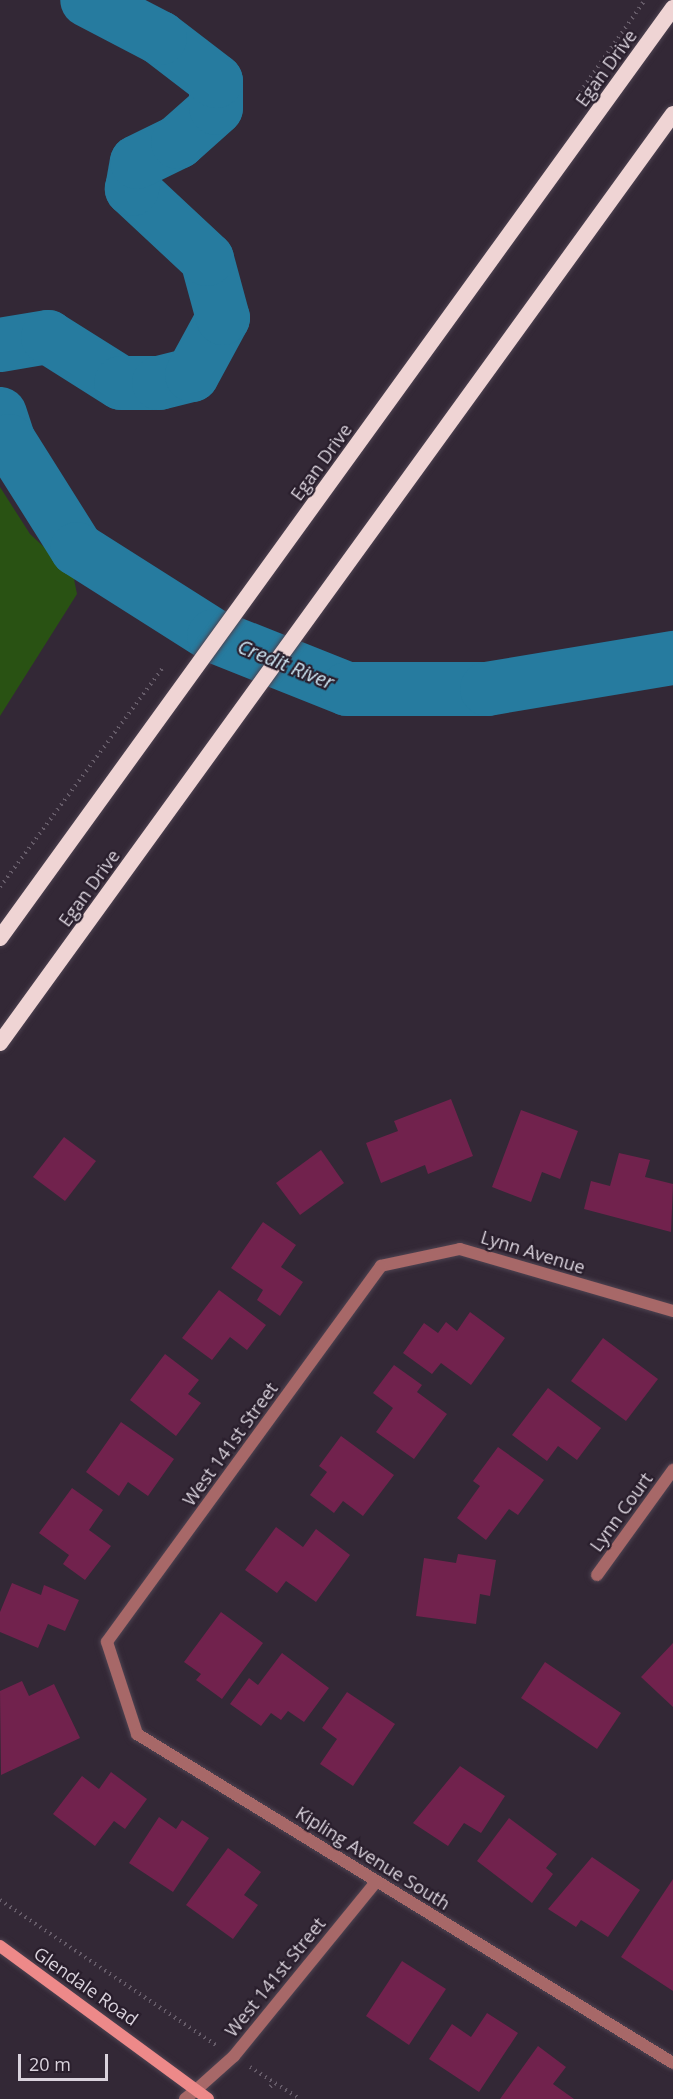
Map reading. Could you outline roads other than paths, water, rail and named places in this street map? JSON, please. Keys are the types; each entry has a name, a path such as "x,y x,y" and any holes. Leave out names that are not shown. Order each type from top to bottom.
{"highway":[{"name":"Egan Drive","path":"0,938 673,8"},
{"name":"Egan Drive","path":"0,1043 673,114"}],"main road":[{"name":"Glendale Road","path":"0,1946 208,2099"}],"street":[{"name":"Lynn Avenue","path":"381,1266 460,1249 673,1311"},
{"name":"West 141st Street","path":"107,1642 381,1266"},
{"name":"Lynn Court","path":"597,1575 673,1470"},
{"name":"Kipling Avenue South","path":"107,1642 137,1734 673,2063"},
{"name":"West 141st Street","path":"185,2099 234,2056 376,1882"}],"waterway":[{"name":"Credit River","path":"0,345 48,337 121,383 159,383 192,375 223,318 207,259 132,189 137,162 178,142 216,108 216,81 160,38 87,0"},
{"name":"Credit River","path":"0,414 9,441 77,549 214,636 347,689 487,689 673,658"}]}
